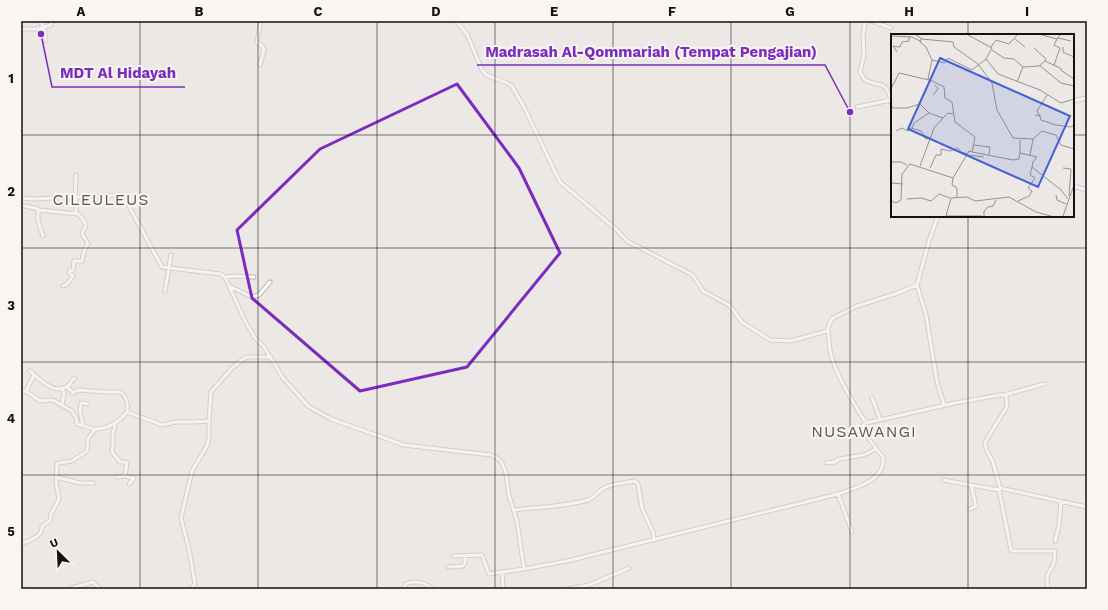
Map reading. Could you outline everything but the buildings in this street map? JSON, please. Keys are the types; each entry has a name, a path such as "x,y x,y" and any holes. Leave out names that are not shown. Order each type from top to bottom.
{"street":[{"path":"40,21 44,28 46,40"},
{"path":"21,29 44,28 51,25 52,21"},
{"path":"260,65 264,50 256,40 261,21"},
{"path":"456,21 467,34 482,70 486,75 512,86 560,182 617,230 630,243 691,274 703,291 729,304 742,322 770,340 791,341 813,336 828,330"},
{"path":"857,107 891,102 885,86 865,80 860,72 864,55 863,37 865,21"},
{"path":"871,21 891,28"},
{"path":"1074,101 1087,98"},
{"path":"76,175 76,213"},
{"path":"1074,186 1087,190"},
{"path":"21,198 33,199 115,195 124,197 160,265 165,269 221,274 225,277 250,331 271,357 283,378 308,406 330,419 404,445 491,455 497,458 502,463 506,472 508,492 517,521 524,569"},
{"path":"21,205 39,210 76,213 80,215 85,222 85,228 82,234 87,241 87,246 82,261 74,261 73,270 69,273 73,276 67,284 63,286"},
{"path":"39,210 38,221 43,236"},
{"path":"938,217 929,241 917,285 926,315 937,382 944,406"},
{"path":"165,291 171,255"},
{"path":"225,277 254,277"},
{"path":"230,287 252,297 260,295 270,282"},
{"path":"866,423 851,398 834,363 830,351 828,330 830,322 833,318 857,306 895,294 917,285"},
{"path":"197,589 181,518 192,471 207,446 209,438 211,392 232,368 246,357 271,357"},
{"path":"30,371 50,387 57,389 67,386 75,378"},
{"path":"26,391 34,375"},
{"path":"453,556 482,555 489,574 524,569 567,561 838,494 877,477 882,468 884,462 883,457 876,449 863,427 866,423 1004,394 1044,384"},
{"path":"21,390 26,391 40,401 53,400 72,411 76,418 76,423 95,429 121,420 127,412 128,404 120,392 78,390 74,393 67,386"},
{"path":"62,388 64,393 62,405"},
{"path":"1004,394 1006,396 1007,406 985,442 985,446 993,462 1011,550 1055,551 1054,563 1047,576 1048,589"},
{"path":"872,398 880,419"},
{"path":"83,426 80,410 81,403 88,404"},
{"path":"127,412 162,425 176,422 209,421"},
{"path":"115,423 112,436 114,442 112,452 120,462 127,462 125,476"},
{"path":"21,543 25,543 40,533 42,526 50,521 51,513 59,499 56,477 58,464 72,461 88,450 88,440 95,429"},
{"path":"826,463 835,462 838,459 864,456 876,449"},
{"path":"116,477 125,476 133,478 129,484"},
{"path":"56,477 80,483 94,483"},
{"path":"944,480 999,489 1087,507"},
{"path":"514,510 544,508 583,501 595,497 603,489 609,486 635,481 638,484 642,508 654,540"},
{"path":"970,509 976,506 971,485"},
{"path":"838,494 852,532"},
{"path":"1055,540 1059,526 1061,501"},
{"path":"448,567 463,566 465,563 465,556"},
{"path":"568,589 590,584 629,568"},
{"path":"502,572 503,589"},
{"path":"68,589 92,582 96,583 100,589"},
{"path":"403,589 406,584 410,582 426,584 432,589"},
{"path":"191,589 195,584"}],"highlighted area":[{"path":"457,84 519,168 560,253 467,367 360,391 252,298 237,230 320,149"}],"place":[{"name":"MDT Al Hidayah","path":"41,34"},
{"name":"Madrasah Al-Qommariah (Tempat Pengajian)","path":"850,112"}],"district":[{"name":"CILEULEUS","path":"101,199"},
{"name":"NUSAWANGI","path":"864,431"}]}
